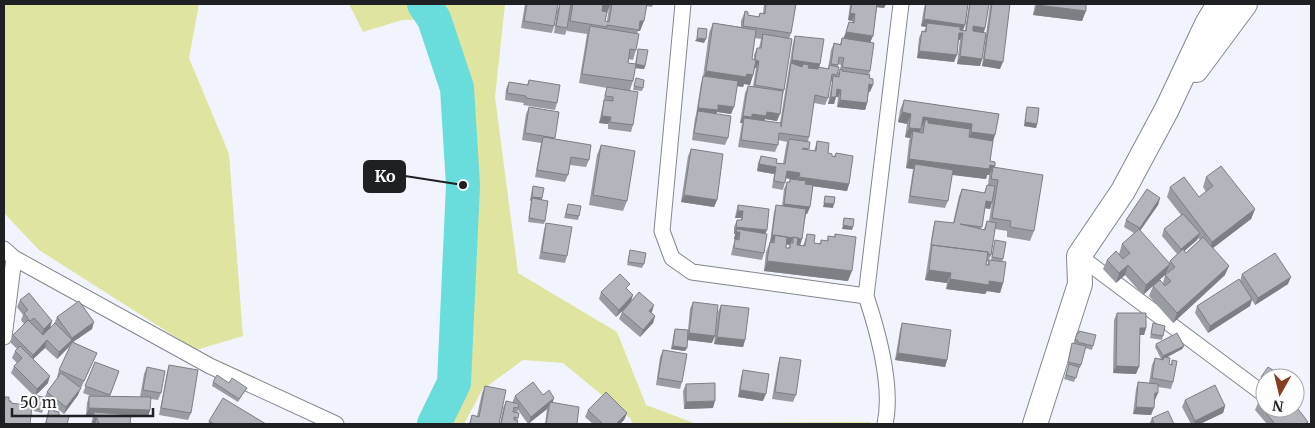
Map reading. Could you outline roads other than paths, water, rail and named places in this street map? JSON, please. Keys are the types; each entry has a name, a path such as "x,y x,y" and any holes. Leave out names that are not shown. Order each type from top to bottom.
{"main road":[{"path":"1035,424 1080,284 1079,256 1123,190 1167,109 1207,24 1219,4"},
{"path":"1167,109 1245,4"}],"street":[{"path":"683,4 662,231 672,258 692,272 866,296"},
{"path":"885,424 888,411 879,336 866,296 901,4"},
{"path":"4,337 9,254 210,366 336,424"},
{"path":"1079,256 1255,388"}],"waterway":[{"path":"424,4 434,19 457,88 463,185 454,383 434,424"}],"place":[{"name":"Ko","path":"463,185"}]}
